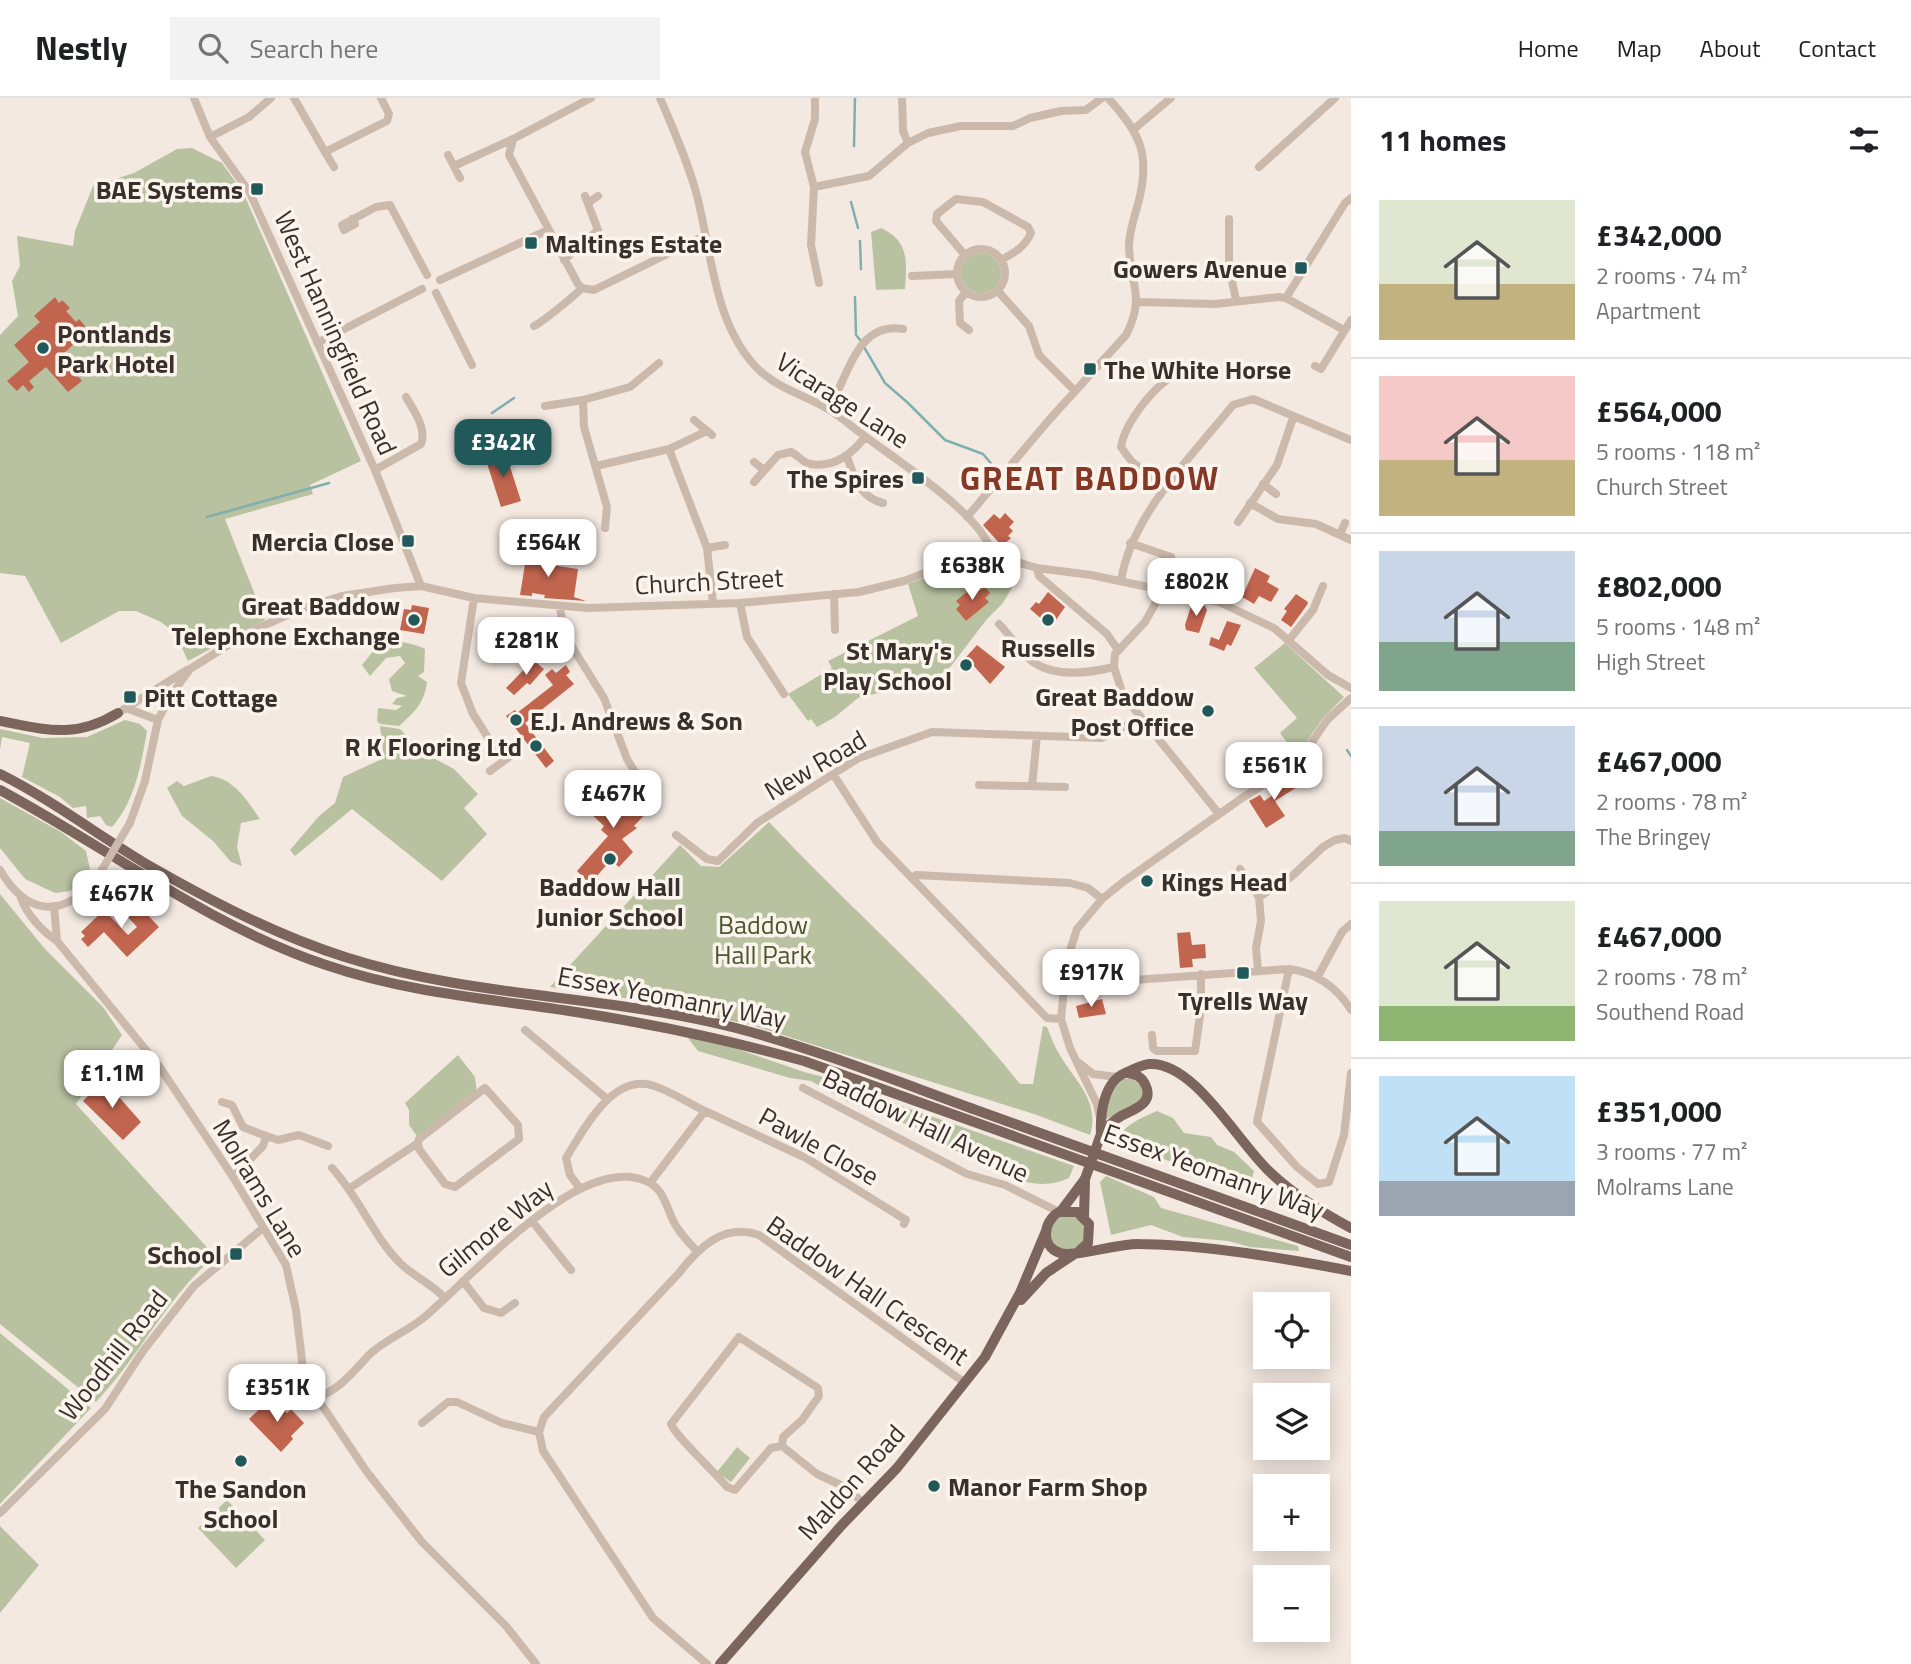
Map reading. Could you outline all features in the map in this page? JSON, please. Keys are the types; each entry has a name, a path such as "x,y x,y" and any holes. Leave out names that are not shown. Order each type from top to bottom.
{"main road":[{"path":"0,721 59,732 85,729 122,710"},
{"name":"Essex Yeomanry Way","path":"0,774 148,865 208,898 273,930 345,957 484,988 593,1001 733,1027 826,1054 1351,1245"},
{"name":"Essex Yeomanry Way","path":"0,790 203,912 326,965 407,988 657,1026 731,1040 804,1060 1351,1257"},
{"path":"1075,1254 1085,1247 1090,1234 1084,1216 1085,1179 1101,1128 1107,1093 1122,1075 1150,1064 1171,1068 1185,1075 1198,1086 1253,1156 1274,1177 1308,1203 1351,1228"},
{"path":"1101,1128 1141,1106 1145,1101 1147,1087 1144,1081 1138,1076 1122,1075"},
{"path":"1085,1179 1046,1227 1051,1247 1061,1254 1075,1254 1113,1246 1152,1245 1283,1258 1351,1271"},
{"path":"1060,1211 1073,1210 1084,1216"},
{"name":"Maldon Road","path":"720,1664 897,1468 985,1357 1005,1322 1046,1227"},
{"name":"Maldon Road","path":"1005,1322 1034,1284 1075,1254"}],"street":[{"path":"211,137 249,117 271,98"},
{"path":"294,98 334,167"},
{"path":"325,152 387,121 389,114 381,98"},
{"path":"454,166 591,98"},
{"name":"Vicarage Lane","path":"660,98 695,192 704,236 730,325 748,358 769,379 828,409 968,517 976,524 993,555"},
{"path":"815,98 815,119 805,152 814,187 811,245 821,278"},
{"path":"902,98 903,131 908,142"},
{"path":"814,187 869,176 908,142 928,133 950,128 1013,125 1061,111 1086,110 1102,98"},
{"path":"968,517 1074,391 1126,335 1135,319 1138,302 1129,247 1130,232 1143,186 1144,160 1134,129 1108,98"},
{"path":"1134,129 1171,98"},
{"path":"1259,167 1273,162 1335,98"},
{"name":"West Hanningfield Road","path":"197,101 211,137 250,192 374,470 421,586"},
{"path":"513,138 509,155 564,260 582,288"},
{"path":"448,155 460,178"},
{"path":"564,260 598,230 587,200 598,197"},
{"path":"1286,298 1345,203 1351,198"},
{"path":"965,255 936,221 937,214 956,199 983,202 1028,227 1031,233 1027,241 1021,248 1001,260"},
{"path":"352,219 376,207 390,205 427,275"},
{"path":"1229,219 1234,237 1229,267 1236,300"},
{"path":"440,280 548,229"},
{"path":"534,326 546,325 552,311 582,288 594,290 704,236"},
{"path":"989,250 1001,260 1004,276 997,290 979,296 966,292 957,274 965,255 972,251 989,250"},
{"path":"912,276 957,274"},
{"path":"427,275 434,275 440,280 441,288 436,293 428,294 422,289 421,281 427,275"},
{"path":"317,343 422,289"},
{"path":"997,290 1029,326 1039,355 1074,391"},
{"path":"966,292 959,301 960,323 968,330"},
{"path":"436,293 472,365"},
{"path":"1138,302 1215,304 1236,300 1286,298 1344,330"},
{"path":"1315,366 1321,369 1351,320"},
{"path":"828,409 841,389 861,343 878,331 898,327"},
{"path":"545,406 583,400 630,387 659,363"},
{"path":"1167,488 1132,462 1121,447 1135,417 1153,393 1166,379 1180,373"},
{"path":"374,470 421,444 423,434 407,397"},
{"path":"1121,581 1130,543 1167,488 1234,405 1253,399 1351,440"},
{"path":"583,400 584,427 607,507 605,528"},
{"path":"1238,522 1277,465 1293,418"},
{"path":"596,466 669,449 710,433 694,420"},
{"path":"754,482 778,455 786,452 811,465 847,457 865,437"},
{"path":"669,449 707,548 713,603"},
{"path":"847,457 869,500 883,503"},
{"path":"754,462 764,470"},
{"path":"1263,484 1276,494"},
{"path":"1250,503 1278,519 1316,524 1351,540"},
{"path":"1340,534 1345,523"},
{"path":"1130,543 1171,557"},
{"path":"707,548 725,545"},
{"path":"993,555 1037,568 1121,581 1219,602 1274,628 1328,676 1351,688"},
{"name":"Church Street","path":"54,906 77,898 97,878 130,823 145,781 158,720 190,669 249,632 301,609 342,596 421,586 474,598 560,607 740,603 884,587 956,561 993,555"},
{"path":"1037,568 1039,576 1107,634 1118,650"},
{"path":"1289,640 1313,610 1324,586"},
{"path":"1163,590 1145,622 1118,650 1114,667 1123,695 1219,814"},
{"path":"834,594 835,630"},
{"path":"474,598 464,683 473,714 503,761"},
{"path":"740,603 747,637 774,687 784,694"},
{"path":"560,607 564,634 604,698 627,759 640,780"},
{"path":"999,624 1033,662 1059,672 1081,673 1114,667"},
{"path":"122,710 190,669"},
{"path":"1101,1128 1097,1104 1075,1058 1061,1019 1063,985 1070,948 1077,929 1102,899 1219,814 1290,768 1304,754 1327,720 1351,698"},
{"path":"122,710 158,720"},
{"name":"New Road","path":"676,835 706,859 718,861 758,823 859,758 932,732 1102,738 1141,718"},
{"path":"1032,786 1037,736"},
{"path":"490,771 520,749"},
{"path":"833,774 867,830 1047,1018 1061,1019"},
{"path":"979,785 1065,788"},
{"path":"1259,897 1290,877 1335,840 1345,838 1351,841"},
{"path":"1240,869 1259,897 1261,921 1256,948 1258,970"},
{"name":"Molrams Lane","path":"0,870 21,898 25,908 47,934 57,941 159,1066 233,1177 286,1265 296,1310 303,1369 317,1398 367,1472 422,1542 506,1626 536,1664"},
{"path":"913,878 916,875 1070,883 1088,888 1102,899"},
{"path":"21,898 41,906 54,906 57,941"},
{"path":"1317,978 1342,932 1351,924"},
{"path":"1063,985 1289,969 1317,978 1339,993 1351,1010"},
{"path":"1289,969 1257,1122 1297,1167 1324,1188 1334,1171 1344,1135 1351,1073"},
{"path":"1152,1035 1153,1048 1157,1051 1194,1055 1201,1010 1201,974"},
{"path":"525,1030 606,1098 566,1158 570,1175 579,1187"},
{"path":"1075,1058 1093,1074 1122,1075"},
{"name":"Pawle Close","path":"606,1098 636,1085 650,1085 806,1158 906,1220 904,1224"},
{"path":"350,1188 418,1143 419,1139 485,1088 518,1125 520,1132 519,1139 455,1187 445,1184 419,1149 418,1143"},
{"name":"Baddow Hall Avenue","path":"803,1088 967,1174 1005,1185 1030,1200 1060,1211"},
{"path":"222,1102 232,1105 243,1127 267,1137 278,1140 299,1135 328,1146"},
{"path":"696,1250 683,1237 663,1198 650,1183 705,1111"},
{"path":"233,1177 267,1137"},
{"path":"332,1168 350,1188 401,1264 429,1282 444,1297"},
{"name":"Gilmore Way","path":"317,1398 347,1381 370,1354 423,1318 532,1221 579,1187 612,1176 633,1177 650,1183"},
{"name":"Baddow Hall Avenue","path":"1030,1200 1040,1210 1046,1227"},
{"path":"532,1221 570,1265"},
{"name":"Woodhill Road","path":"0,1513 105,1409 143,1351 194,1286 263,1228"},
{"name":"Baddow Hall Crescent","path":"539,1432 544,1417 679,1273 696,1250 716,1237 733,1232 748,1231 759,1235 965,1383"},
{"path":"463,1281 484,1308 501,1313 515,1303"},
{"path":"782,1446 783,1437 802,1420 819,1396 818,1388 739,1337 671,1424 674,1432 727,1487 735,1490 771,1448 782,1446 817,1474 843,1486 864,1503"},
{"path":"421,1419 448,1402 457,1402 502,1423 539,1432 543,1451 653,1618 707,1664"}],"green space":[{"path":"192,148 222,163 243,192 361,461 310,485 313,494 225,519 265,620 188,661 175,633 161,622 136,611 119,611 61,643 25,576 0,573 0,335 18,316 12,281 20,266 17,236 73,246 75,231 93,186 134,173 177,149"},
{"path":"881,228 897,239 904,253 905,289 876,290 871,232"},
{"path":"981,253 995,259 1001,273 995,287 981,293 967,287 961,273 967,259"},
{"path":"979,562 992,565 990,572 1002,574 1014,583 1003,603 987,619 948,670 923,682 858,698 835,717 817,727 811,719 808,721 788,694 832,668 828,661 918,616 908,584 957,566"},
{"path":"391,639 425,649 424,672 418,676 427,682 424,695 414,712 399,726 380,724 377,721 378,708 396,710 402,706 392,704 397,698 407,696 392,691 389,679 405,663 400,656 386,658 370,676 362,665 375,649"},
{"path":"1285,643 1344,697 1323,718 1297,756 1280,733 1297,718 1254,668"},
{"path":"125,720 140,724 147,731 132,794 112,827 106,825 100,816 87,818 86,806 73,808 60,797 22,777 30,743 2,737 0,750 0,729 43,738 87,737"},
{"path":"380,726 400,729 424,753 454,769 478,794 464,808 487,834 442,881 352,809 295,856 290,850 319,816 335,803 343,777 384,758"},
{"path":"211,776 233,786 260,819 241,823 237,847 242,866 231,862 213,841 182,816 167,788 177,781 184,786"},
{"path":"0,798 61,832 86,851 90,869 85,880 70,891 55,893 25,879 0,848"},
{"name":"Baddow Hall Park","path":"769,822 961,1015 1020,1084 1033,1084 1043,1026 1047,1027 1059,1054 1080,1084 1089,1103 1092,1113 1090,1135 1034,1114 754,1026 651,1002 550,987 680,845 701,866 719,867"},
{"path":"0,894 45,949 103,1007 122,1035 76,1104 215,1256 183,1289 96,1402 0,1324"},
{"path":"688,1038 711,1040 804,1072 864,1087 899,1105 1074,1166 1069,1178 1058,1182 1046,1184 1023,1181 1001,1171 984,1154 970,1154 952,1149 938,1136 848,1102 811,1081 790,1078 698,1051"},
{"path":"458,1055 475,1077 477,1093 419,1139 409,1125 409,1110 405,1103"},
{"path":"1124,1079 1132,1079 1140,1084 1143,1094 1140,1102 1106,1119 1111,1097"},
{"path":"1157,1111 1173,1118 1184,1133 1211,1137 1217,1145 1234,1152 1254,1171 1251,1182 1204,1174 1115,1141 1133,1123"},
{"path":"1106,1176 1154,1197 1161,1208 1298,1246 1299,1251 1183,1237 1151,1225 1111,1235 1100,1182"},
{"path":"1068,1216 1080,1221 1085,1233 1080,1245 1068,1250 1056,1245 1051,1233 1056,1221"},
{"path":"0,1333 91,1408 0,1504"},
{"path":"737,1447 750,1458 731,1482 717,1472"},
{"path":"227,1500 265,1540 236,1568 198,1528"},
{"path":"0,1526 39,1565 0,1613"}],"building":[{"name":"Pontlands Park Hotel","path":"55,297 59,303 62,300 70,308 66,311 76,322 79,319 85,326 83,329 86,333 64,353 76,367 73,370 82,381 68,392 46,367 29,381 34,387 29,392 23,385 17,391 7,381 29,362 14,345 40,322 34,316"},
{"path":"505,451 521,501 501,507 485,457"},
{"path":"1005,513 1014,522 1009,527 1013,531 1008,536 1011,538 1002,546 983,525 994,514 1000,519"},
{"path":"527,552 552,556 551,565 578,569 574,597 586,601 544,598 545,595 532,593 532,596 520,595"},
{"path":"1205,567 1222,576 1213,591 1197,583"},
{"path":"1255,568 1270,576 1267,582 1279,589 1271,602 1259,596 1254,604 1242,597"},
{"path":"974,586 979,591 985,587 990,593 985,598 989,602 966,621 956,609 960,605 956,601"},
{"path":"1048,592 1065,607 1051,627 1030,609 1036,602 1039,604"},
{"path":"1296,594 1308,602 1291,627 1281,620 1287,611 1284,609"},
{"path":"1192,603 1205,606 1207,610 1199,633 1186,630"},
{"name":"Great Baddow Telephone Exchange","path":"412,605 429,608 424,634 400,630 404,609 411,610"},
{"path":"1227,621 1241,625 1231,646 1227,644 1224,651 1209,645 1211,637 1219,640"},
{"name":"St Mary's Play School","path":"977,645 1005,667 990,684 973,665 965,673 958,666"},
{"path":"533,660 544,669 530,685 527,683 514,695 506,688"},
{"path":"566,665 570,672 566,675 574,684 525,723 554,761 546,768 506,716 515,710 517,713 553,685 545,675 552,669 556,673"},
{"path":"1295,774 1302,784 1275,801 1285,816 1266,828 1249,801 1260,795 1264,801 1276,793 1273,788"},
{"path":"622,778 630,785 627,788 631,794 648,811 634,826 637,828 622,839 633,852 619,867 611,860 592,886 577,871 608,836 601,830 604,826 589,812 596,804 598,807"},
{"path":"139,906 159,927 127,957 104,932 88,947 81,939 85,936 81,932 104,910 128,935 137,927 125,914 132,907 135,910"},
{"path":"1190,932 1192,945 1205,944 1206,958 1192,959 1193,967 1180,968 1177,933"},
{"path":"1102,999 1106,1014 1079,1018 1076,1006"},
{"path":"104,1080 141,1122 123,1140 83,1101"},
{"path":"271,1398 287,1413 291,1409 304,1423 291,1436 293,1439 281,1452 249,1419"}],"waterway":[{"path":"854,146 855,98"},
{"path":"851,202 858,228"},
{"path":"860,241 861,269"},
{"path":"855,297 856,335 861,341"},
{"path":"864,347 885,383 945,440 983,454 995,468"},
{"path":"492,413 514,398"},
{"path":"207,517 329,483"},
{"path":"1347,750 1351,756"}],"place":[{"name":"BAE Systems","path":"257,189"},
{"name":"Maltings Estate","path":"531,243"},
{"name":"Gowers Avenue","path":"1301,268"},
{"name":"Pontlands Park Hotel","path":"43,348"},
{"name":"The White Horse","path":"1090,369"},
{"name":"The Spires","path":"918,478"},
{"name":"Mercia Close","path":"408,541"},
{"name":"Great Baddow Telephone Exchange","path":"414,620"},
{"name":"Russells","path":"1048,620"},
{"name":"St Mary's Play School","path":"966,665"},
{"name":"Pitt Cottage","path":"130,697"},
{"name":"Great Baddow Post Office","path":"1208,711"},
{"name":"E.J. Andrews & Son","path":"516,720"},
{"name":"R K Flooring Ltd","path":"536,746"},
{"name":"Baddow Hall Junior School","path":"610,859"},
{"name":"Kings Head","path":"1147,881"},
{"name":"Tyrells Way","path":"1243,973"},
{"name":"School","path":"236,1254"},
{"name":"The Sandon School","path":"241,1461"},
{"name":"Manor Farm Shop","path":"934,1486"}],"district":[{"name":"GREAT BADDOW","path":"1090,478"}]}
